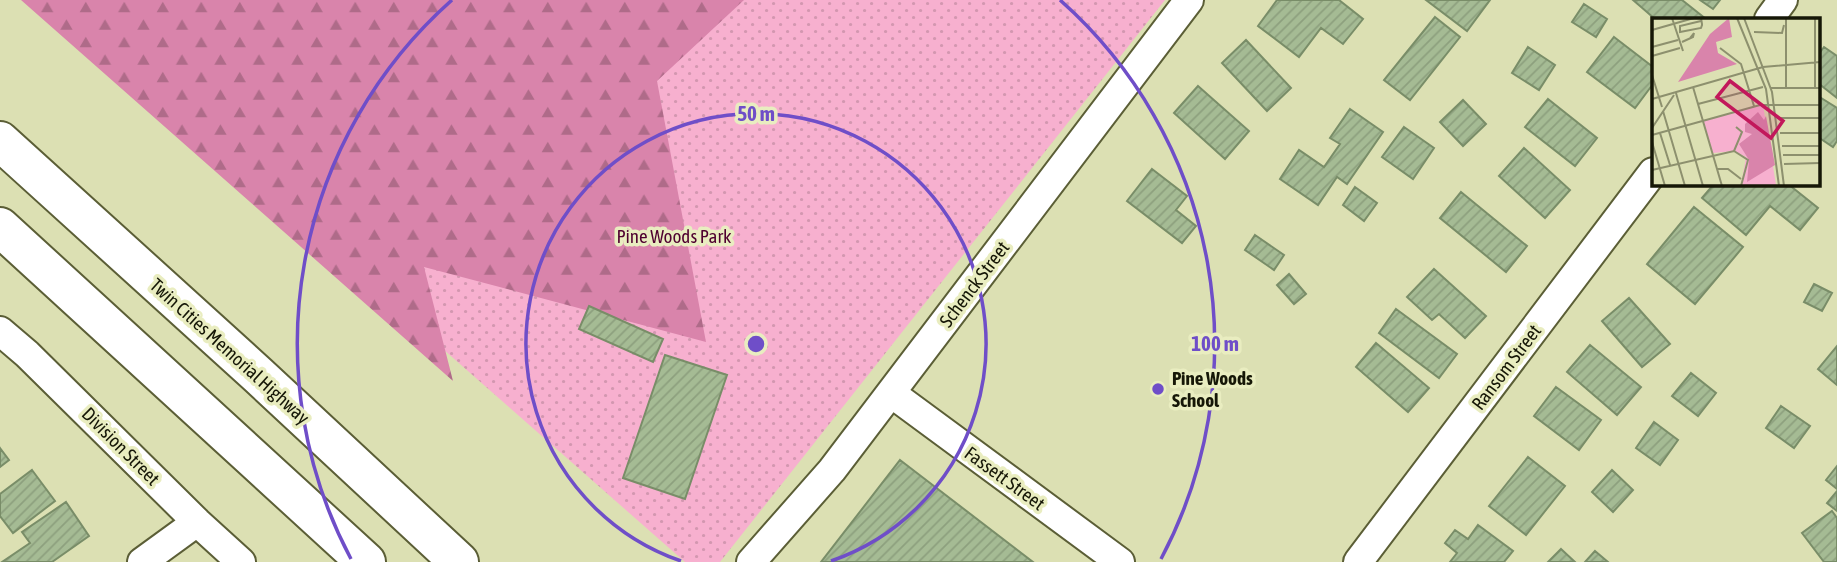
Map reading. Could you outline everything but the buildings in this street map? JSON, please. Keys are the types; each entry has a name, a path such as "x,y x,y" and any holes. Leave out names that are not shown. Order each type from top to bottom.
{"main road":[{"name":"Twin Cities Memorial Highway","path":"0,141 459,562"},
{"path":"0,227 366,562"}],"street":[{"name":"Schenck Street","path":"751,562 832,470 1189,0"},
{"path":"1770,18 1783,0"},
{"name":"Ransom Street","path":"1358,562 1652,173"},
{"name":"Division Street","path":"0,331 241,562"},
{"name":"Fassett Street","path":"891,393 1120,562"},
{"path":"142,562 197,522"}],"green space":[{"path":"21,0 744,0 657,81 706,342 424,267 453,381"},
{"name":"Pine Woods Park","path":"46,0 1165,0 720,562 685,562"}],"place":[{"name":"Pine Woods School","path":"1158,389"}]}
